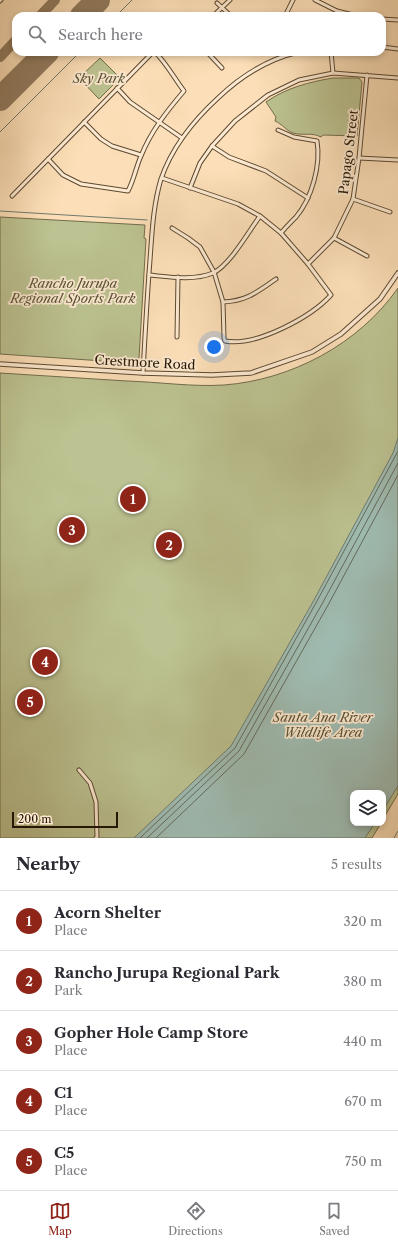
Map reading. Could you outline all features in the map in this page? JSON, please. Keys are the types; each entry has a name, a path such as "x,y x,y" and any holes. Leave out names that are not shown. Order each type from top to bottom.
{"street":[{"path":"218,12 230,0"},
{"path":"287,12 293,0"},
{"path":"315,0 341,12"},
{"path":"217,3 226,12"},
{"path":"386,19 398,20"},
{"path":"386,48 398,49"},
{"path":"12,196 150,56"},
{"path":"48,159 63,174 80,184 128,191 141,155 159,122 184,91 174,78 166,63 158,56"},
{"path":"211,56 222,68"},
{"path":"143,372 154,206 162,178 171,157 182,138 204,110 228,88 256,68 280,56"},
{"path":"331,56 333,73"},
{"path":"190,188 200,163 212,146 235,121 268,95 299,80 333,73 398,78"},
{"name":"Papago Street","path":"308,264 334,238 353,199 360,158 367,75"},
{"path":"117,88 130,102 182,138"},
{"path":"84,122 101,139 112,146 141,155"},
{"path":"278,130 294,137 317,140 317,163 308,198 297,216 281,233"},
{"path":"212,146 229,157 266,171 308,198"},
{"path":"360,158 398,160"},
{"path":"162,178 238,204 260,216 281,233 308,264 331,295 302,318 275,332 244,341 225,341 223,302 214,272 200,247 172,228"},
{"path":"353,199 390,212"},
{"path":"149,275 197,277 214,272 232,256 260,216"},
{"path":"334,238 367,256"},
{"name":"Crestmore Road","path":"0,364 212,375 251,373 312,352 342,334 380,299 398,274"},
{"path":"177,337 178,277"},
{"path":"223,302 237,301 252,296 276,280"},
{"path":"79,770 90,783 96,802 96,838"}],"green space":[{"name":"Sky Park","path":"100,58 120,78 99,99 79,78"},
{"path":"333,78 359,78 362,82 357,136 323,135 321,137 297,134 291,132 275,121 276,117 266,102 298,86"},
{"name":"Rancho Jurupa Regional Sports Park","path":"0,217 145,225 144,238 146,239 139,358 133,363 0,354"},
{"path":"398,288 398,794 386,814 386,790 350,790 350,826 379,826 372,838 0,838 0,373 200,385 224,385 249,382 274,376 322,356 364,326 382,308"}],"water":[{"name":"Santa Ana River Wildlife Area","path":"398,438 398,786 386,805 386,790 350,790 350,826 373,826 365,838 134,838 231,746 314,600 393,453"}],"waterway":[{"path":"120,12 132,0"},
{"path":"0,132 76,56"},
{"path":"0,211 147,220"},
{"path":"394,838 398,831"}],"taxiway":[{"path":"44,12 55,0"},
{"path":"0,57 12,44"}],"runway":[{"path":"86,12 98,0"},
{"path":"0,99 43,56"}],"place":[{"name":"Acorn Shelter","path":"133,499"},
{"name":"Gopher Hole Camp Store","path":"72,530"},
{"name":"Rancho Jurupa Regional Park","path":"169,545"},
{"name":"C1","path":"45,662"},
{"name":"C5","path":"30,702"}]}
